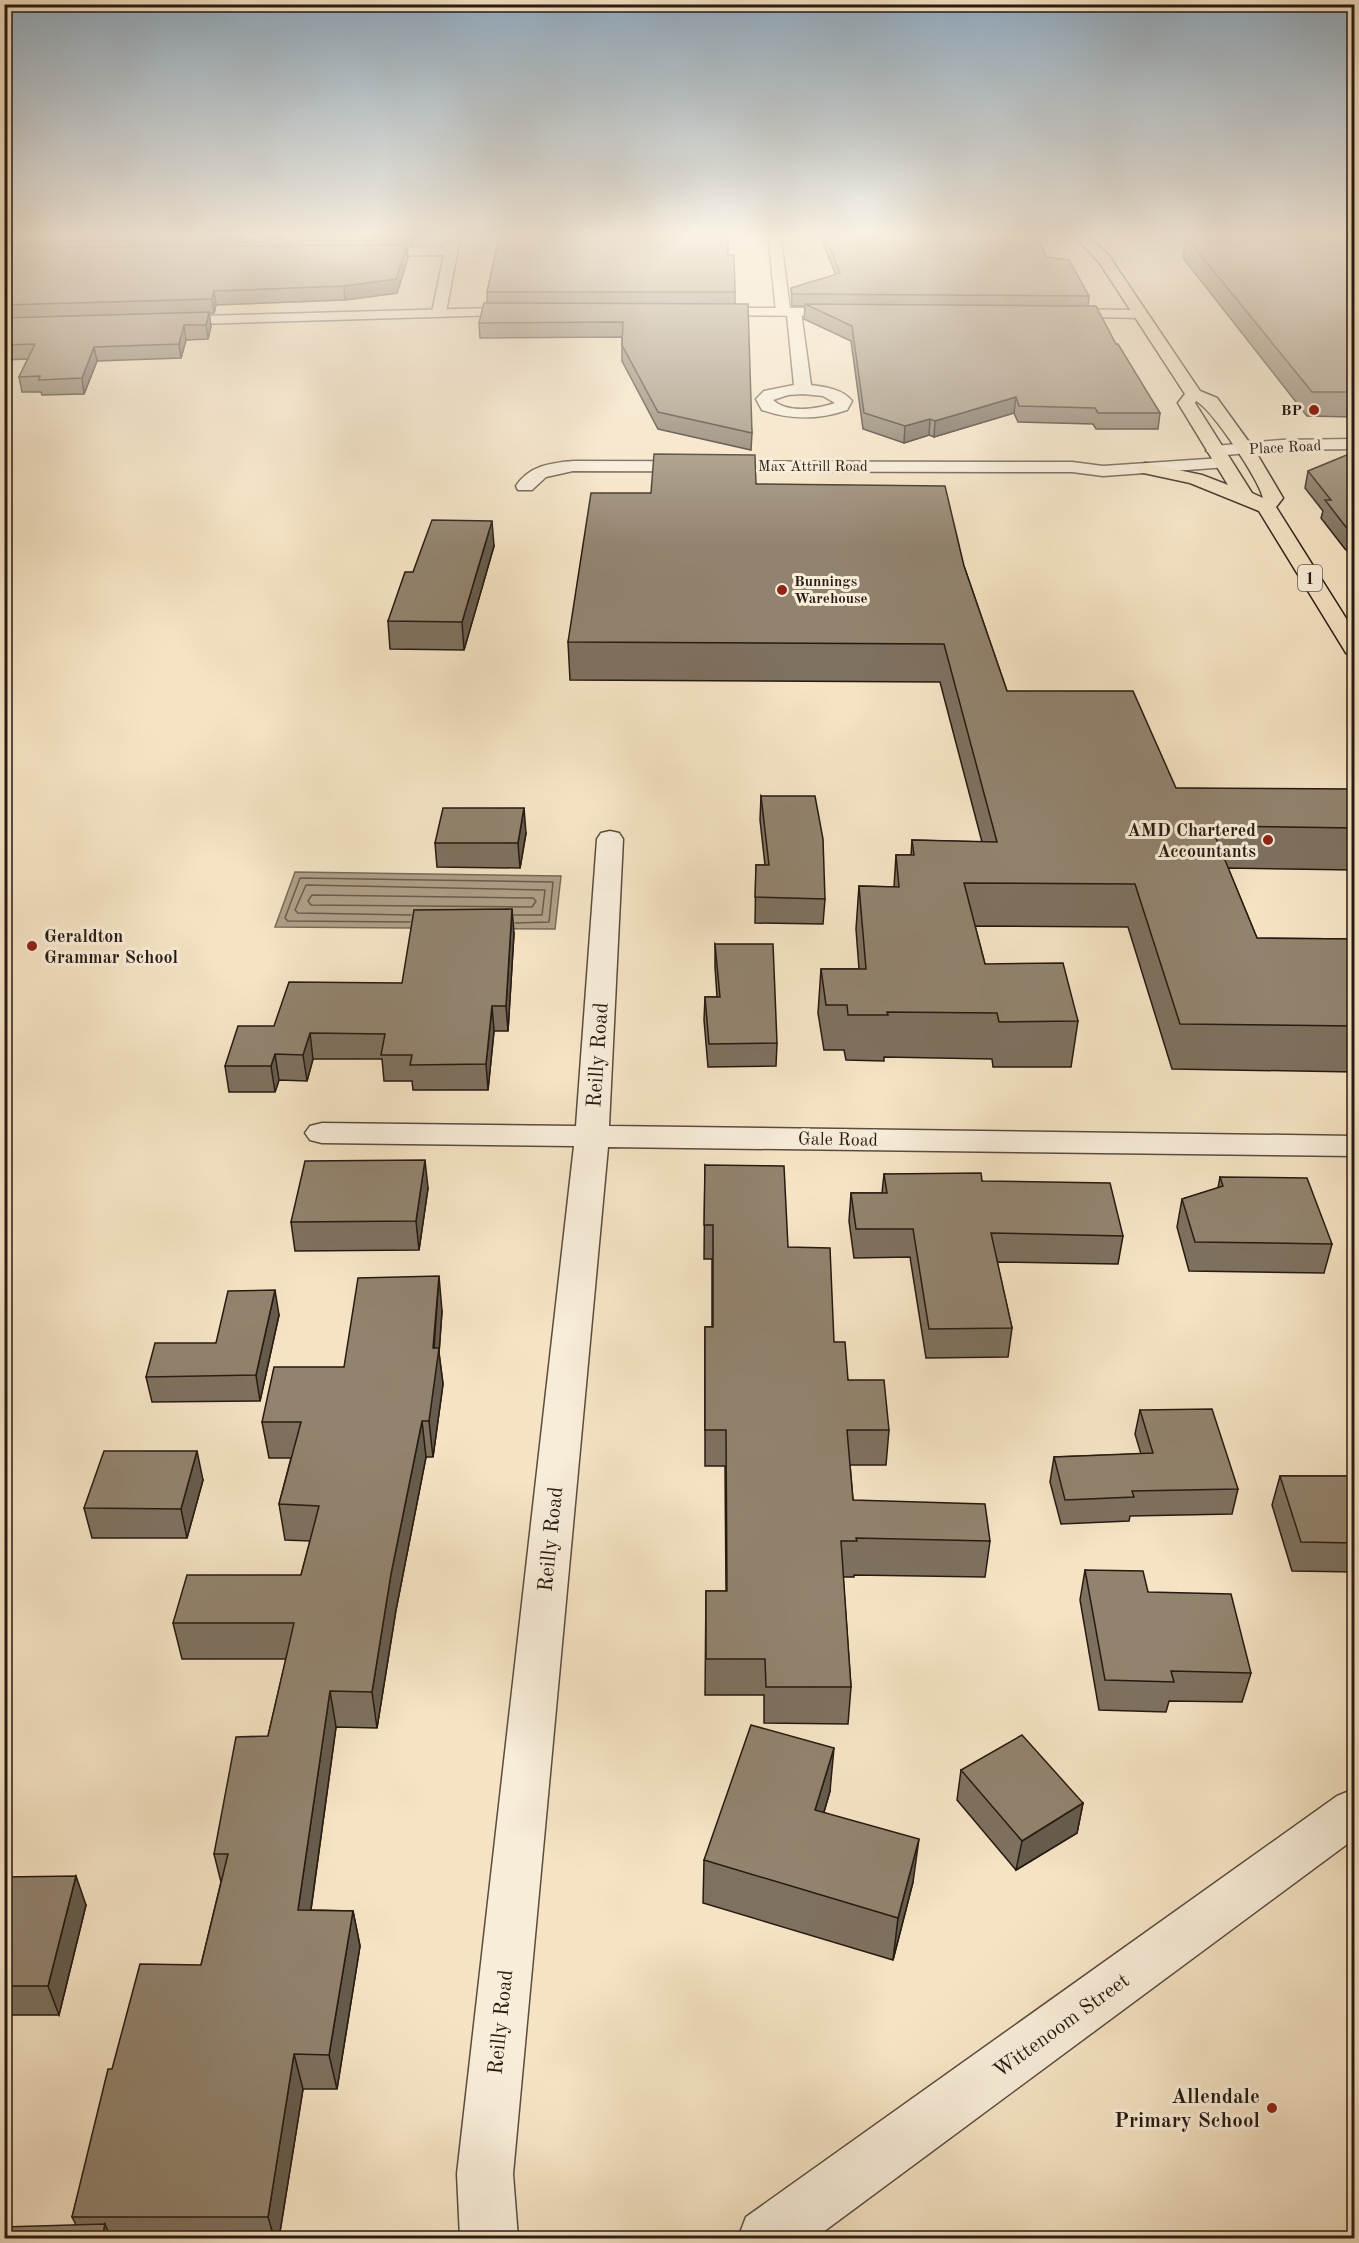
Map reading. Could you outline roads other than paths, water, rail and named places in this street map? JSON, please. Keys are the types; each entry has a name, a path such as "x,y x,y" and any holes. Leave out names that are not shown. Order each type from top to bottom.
{"highway":[{"name":"1","path":"1155,338 1194,394 1211,402 1249,456 1274,498 1266,507 1354,648"},
{"path":"1194,394 1186,403 1245,497"},
{"path":"1145,468 1196,479 1266,507"}],"street":[{"path":"793,338 803,389"},
{"name":"Place Road","path":"1219,457 1249,456 1354,444"},
{"name":"Place Road","path":"1249,456 1275,464"},
{"name":"Max Attrill Road","path":"1072,467 1090,463 1219,457"},
{"name":"Max Attrill Road","path":"525,486 530,478 543,472 573,465 1072,467 1102,471 1145,468 1219,457"},
{"name":"Reilly Road","path":"489,2238 485,2174 592,1136 610,839"},
{"name":"Gale Road","path":"322,1133 1354,1146"},
{"name":"Wittenoom Street","path":"766,2238 1354,1810"}],"water":[{"path":"295,872 561,876 555,929 275,927"}],"place":[{"name":"BP","path":"1314,410"},
{"name":"Bunnings Warehouse","path":"782,590"},
{"name":"AMD Chartered Accountants","path":"1268,840"},
{"name":"Geraldton Grammar School","path":"32,946"},
{"name":"Allendale Primary School","path":"1272,2108"}]}
